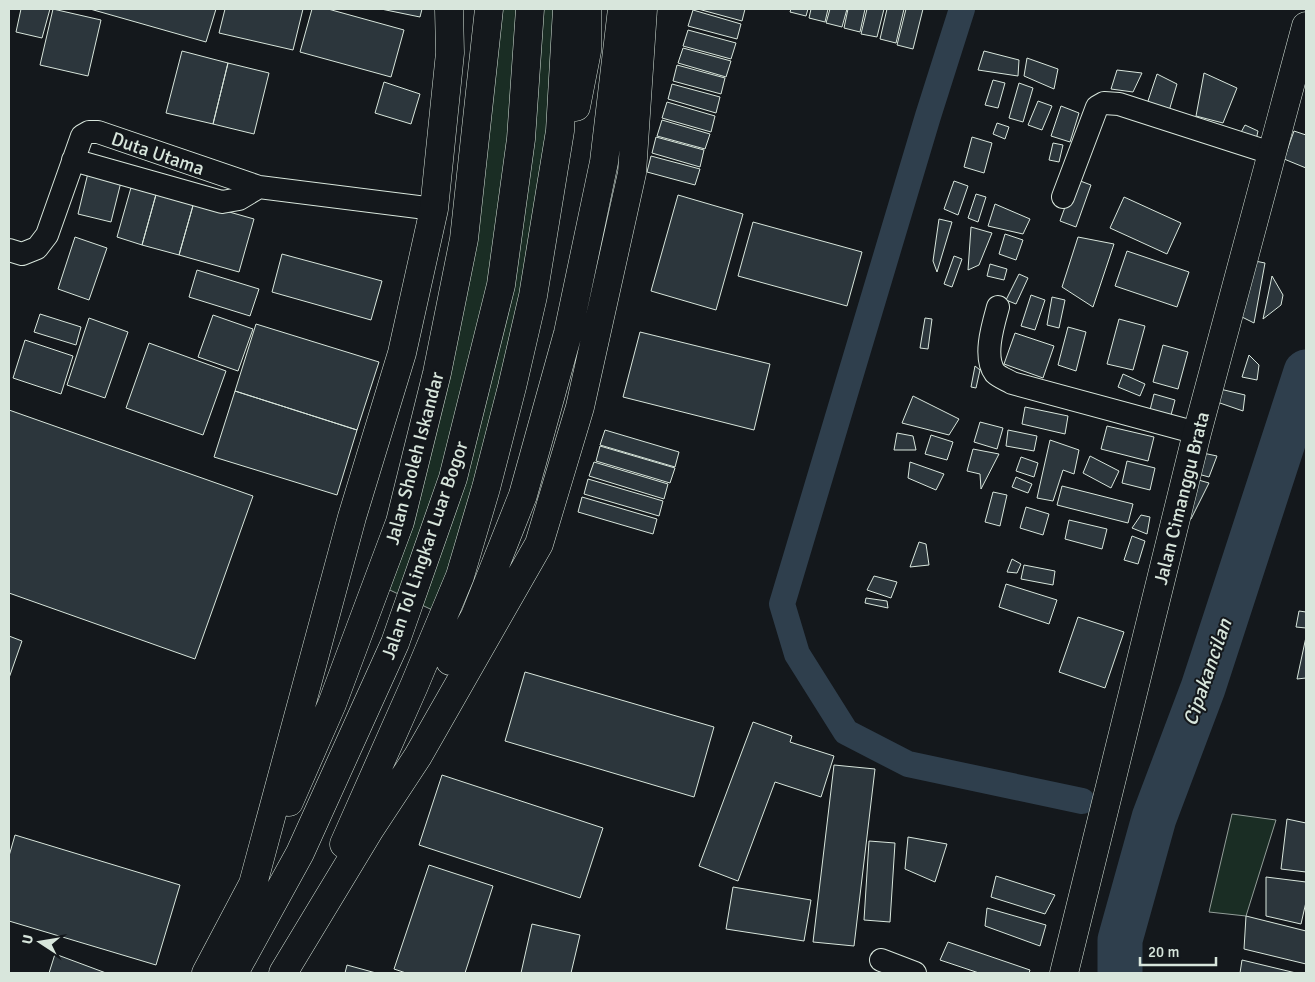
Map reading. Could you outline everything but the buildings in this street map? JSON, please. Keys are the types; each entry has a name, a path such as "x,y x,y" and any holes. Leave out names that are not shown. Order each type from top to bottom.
{"main road":[{"name":"Jalan Sholeh Iskandar","path":"253,884 352,517 402,353 434,209 450,53 448,9"},
{"path":"350,658 422,373 451,232 475,9"},
{"name":"Jalan Sholeh Iskandar","path":"206,973 253,884 332,704 400,522 438,373 464,239 488,9"},
{"name":"Jalan Tol Lingkar Luar Bogor","path":"234,973 300,853 395,642 453,478 501,285 521,139 530,9"},
{"name":"Jalan Tol Lingkar Luar Bogor","path":"278,973 330,875 414,686 460,576 484,497 533,296 560,131 567,9"},
{"path":"370,829 410,734 494,522 587,51 587,9"},
{"path":"410,734 475,616 523,495 568,333 604,162 622,9"},
{"path":"283,973 370,829 418,756 539,544 580,407 632,173 643,9"},
{"name":"Jalan Cimanggu Brata","path":"1064,973 1197,433 1306,26"}],"street":[{"path":"1063,197 1097,107 1104,103 1119,104 1271,153"},
{"name":"Duta Utama","path":"9,250 22,254 38,248 46,236 82,136 89,132 98,132 259,186 434,209"},
{"name":"Duta Utama","path":"73,160 222,202 239,199 259,186"},
{"path":"998,307 990,340 991,364 996,374 1012,383 1197,433"},
{"path":"881,960 915,973"}],"green space":[{"path":"486,9 567,9 560,131 443,615 377,584 449,318"},
{"path":"1232,814 1276,820 1246,916 1209,912"}],"waterway":[{"path":"962,9 928,116 782,604 797,654 846,732 908,764 1082,801"},
{"name":"Cipakancilan","path":"1120,973 1120,940 1154,818 1203,688 1306,372"}]}
